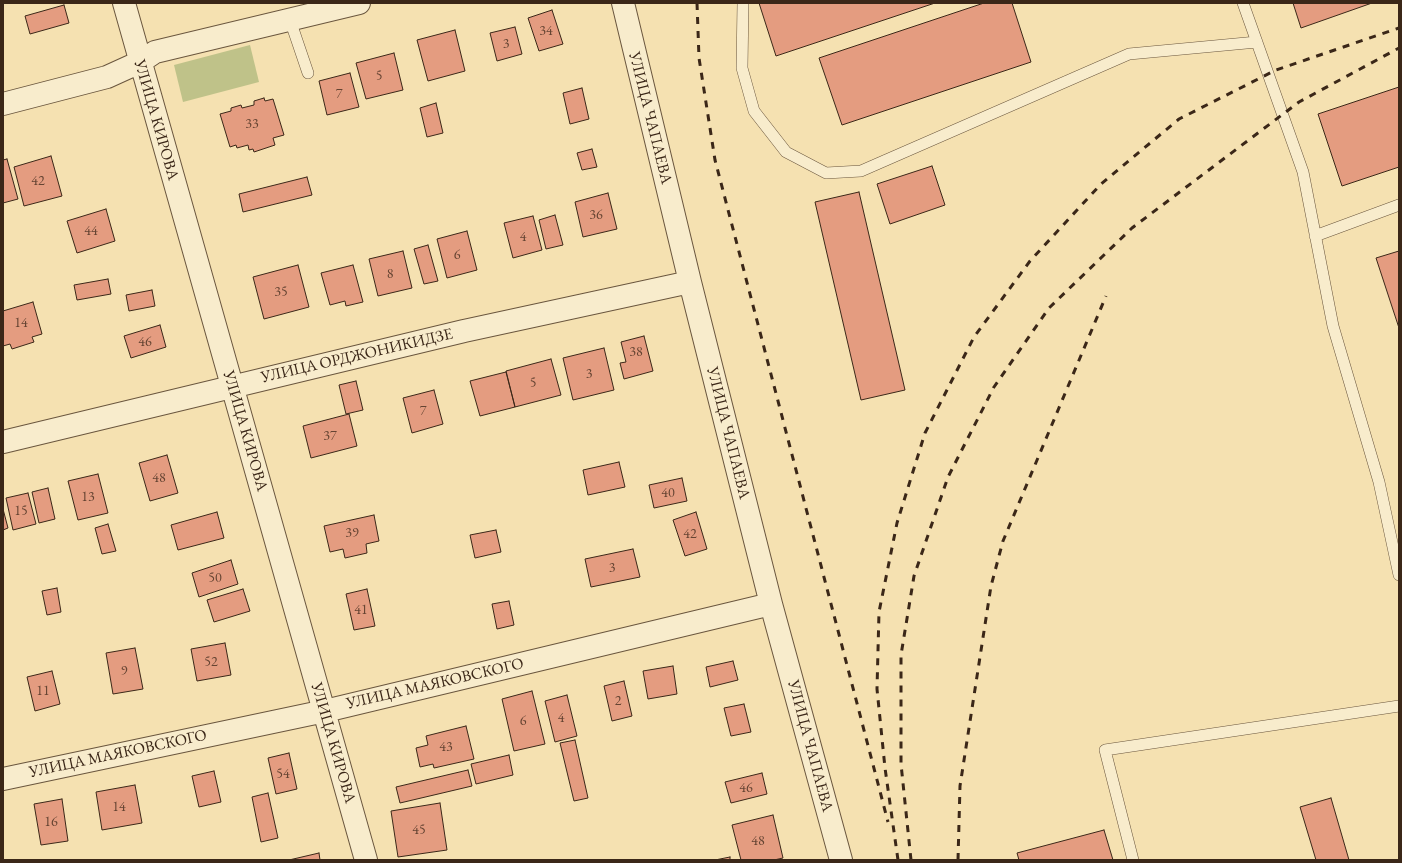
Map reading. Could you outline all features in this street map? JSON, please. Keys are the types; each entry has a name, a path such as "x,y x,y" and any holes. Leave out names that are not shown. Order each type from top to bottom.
{"street":[{"name":"УЛИЦА КИРОВА","path":"124,3 366,860"},
{"path":"3,104 107,77 140,62 155,52 359,3"},
{"name":"УЛИЦА ЧАПАЕВА","path":"622,3 771,604 841,860"},
{"name":"УЛИЦА ОРДЖОНИКИДЗЕ","path":"3,442 464,331 690,282"},
{"name":"УЛИЦА МАЯКОВСКОГО","path":"3,779 325,711 771,604"}],"lane":[{"path":"743,3 742,68 754,111 786,152 826,174 861,171 1129,54 1257,42"},
{"path":"1243,3 1303,172 1333,326 1395,532 1399,575"},
{"path":"290,20 308,73"},
{"path":"1315,236 1399,205"},
{"path":"1132,860 1105,750 1399,706"}],"green space":[{"path":"250,45 259,82 183,102 174,65"}],"building":[{"path":"759,3 935,3 776,56"},
{"path":"984,3 1012,3 1031,62 842,125 819,58"},
{"path":"1293,3 1372,3 1301,28"},
{"path":"64,5 69,23 30,34 25,16"},
{"path":"552,10 563,44 539,51 528,18"},
{"path":"515,27 522,54 497,61 490,33"},
{"path":"455,30 465,71 428,81 417,40"},
{"path":"394,53 403,90 366,99 356,63"},
{"path":"350,73 359,107 327,115 319,81"},
{"path":"1399,87 1399,167 1342,186 1318,114"},
{"path":"582,88 589,119 570,124 563,93"},
{"path":"264,98 265,101 273,99 284,135 273,138 275,145 254,152 253,149 249,150 248,145 237,148 236,145 230,147 220,114 231,111 231,108 241,105 242,108 254,105 254,101"},
{"path":"436,103 443,133 427,137 420,108"},
{"path":"592,149 597,167 582,170 577,153"},
{"path":"51,156 62,196 24,206 14,167"},
{"path":"7,159 18,199 3,203 3,160"},
{"path":"932,166 945,205 890,224 877,184"},
{"path":"307,177 312,195 243,212 239,194"},
{"path":"859,192 905,390 861,400 815,202"},
{"path":"608,193 617,229 583,237 575,202"},
{"path":"106,209 115,241 77,253 67,221"},
{"path":"555,215 563,245 546,249 539,220"},
{"path":"533,216 542,250 513,258 504,223"},
{"path":"467,231 477,270 447,278 437,239"},
{"path":"428,245 438,281 424,284 414,249"},
{"path":"403,251 412,288 378,296 369,259"},
{"path":"1399,251 1399,328 1376,258"},
{"path":"298,265 309,307 264,319 253,277"},
{"path":"353,265 363,302 346,306 345,301 330,305 321,273"},
{"path":"108,279 111,294 77,300 74,285"},
{"path":"152,290 155,306 129,311 126,295"},
{"path":"33,302 42,334 32,337 34,342 12,349 10,344 3,346 3,311"},
{"path":"160,325 166,347 131,358 124,336"},
{"path":"644,336 653,371 624,379 620,363 626,362 621,342"},
{"path":"604,348 614,390 573,400 563,358"},
{"path":"551,359 561,395 515,407 506,371"},
{"path":"506,372 515,407 480,416 470,381"},
{"path":"356,381 363,410 346,414 339,385"},
{"path":"434,390 443,424 412,433 403,398"},
{"path":"349,414 357,446 311,458 303,426"},
{"path":"167,455 178,493 150,501 139,463"},
{"path":"619,462 625,487 588,495 583,470"},
{"path":"98,474 108,513 78,520 68,481"},
{"path":"682,478 687,501 654,508 649,485"},
{"path":"48,488 55,519 39,523 32,492"},
{"path":"28,493 36,524 13,530 6,498"},
{"path":"3,509 8,528 3,530"},
{"path":"217,512 224,538 178,550 171,525"},
{"path":"696,512 707,549 685,556 673,520"},
{"path":"374,515 379,541 366,544 367,553 345,558 343,549 330,552 324,526"},
{"path":"108,524 116,551 102,554 95,528"},
{"path":"496,530 501,552 475,558 470,535"},
{"path":"633,549 640,577 591,587 585,559"},
{"path":"231,560 238,584 199,597 192,573"},
{"path":"57,588 61,612 47,615 42,591"},
{"path":"243,589 250,611 214,622 207,600"},
{"path":"367,589 375,626 354,630 346,594"},
{"path":"509,601 514,625 497,629 492,604"},
{"path":"225,643 231,675 197,681 191,649"},
{"path":"135,648 143,689 113,694 106,653"},
{"path":"733,661 738,680 710,687 706,667"},
{"path":"673,666 677,694 648,699 643,671"},
{"path":"52,671 60,704 35,711 27,677"},
{"path":"624,681 632,716 612,721 604,686"},
{"path":"532,691 545,744 514,751 502,699"},
{"path":"567,695 577,736 555,742 545,701"},
{"path":"744,704 751,732 731,736 724,708"},
{"path":"466,726 474,759 434,768 433,764 420,767 416,748 428,745 426,736"},
{"path":"575,740 588,798 574,801 560,743"},
{"path":"289,753 297,789 276,794 268,758"},
{"path":"509,755 513,775 476,784 471,764"},
{"path":"468,770 472,786 400,803 396,787"},
{"path":"214,771 221,802 199,807 192,776"},
{"path":"762,773 767,794 731,803 725,782"},
{"path":"135,785 142,823 102,830 96,792"},
{"path":"268,793 278,838 261,842 252,797"},
{"path":"1331,798 1349,860 1316,860 1300,807"},
{"path":"62,799 68,841 41,845 34,804"},
{"path":"440,803 447,850 398,857 391,811"},
{"path":"773,815 783,858 774,860 741,860 732,825"},
{"path":"1104,830 1113,860 1019,860 1017,853"},
{"path":"319,853 320,860 289,860"},
{"path":"730,857 730,860 715,860"}],"railway":[{"path":"697,3 699,58 715,160 888,822"},
{"path":"898,860 885,768 877,689 879,612 897,523 925,433 974,337 1030,261 1101,184 1179,119 1276,70 1399,28"},
{"path":"911,860 901,764 901,655 914,576 948,477 994,387 1049,308 1132,228 1299,102 1399,48"},
{"path":"958,860 960,786 991,586 1003,541 1106,296"}]}
